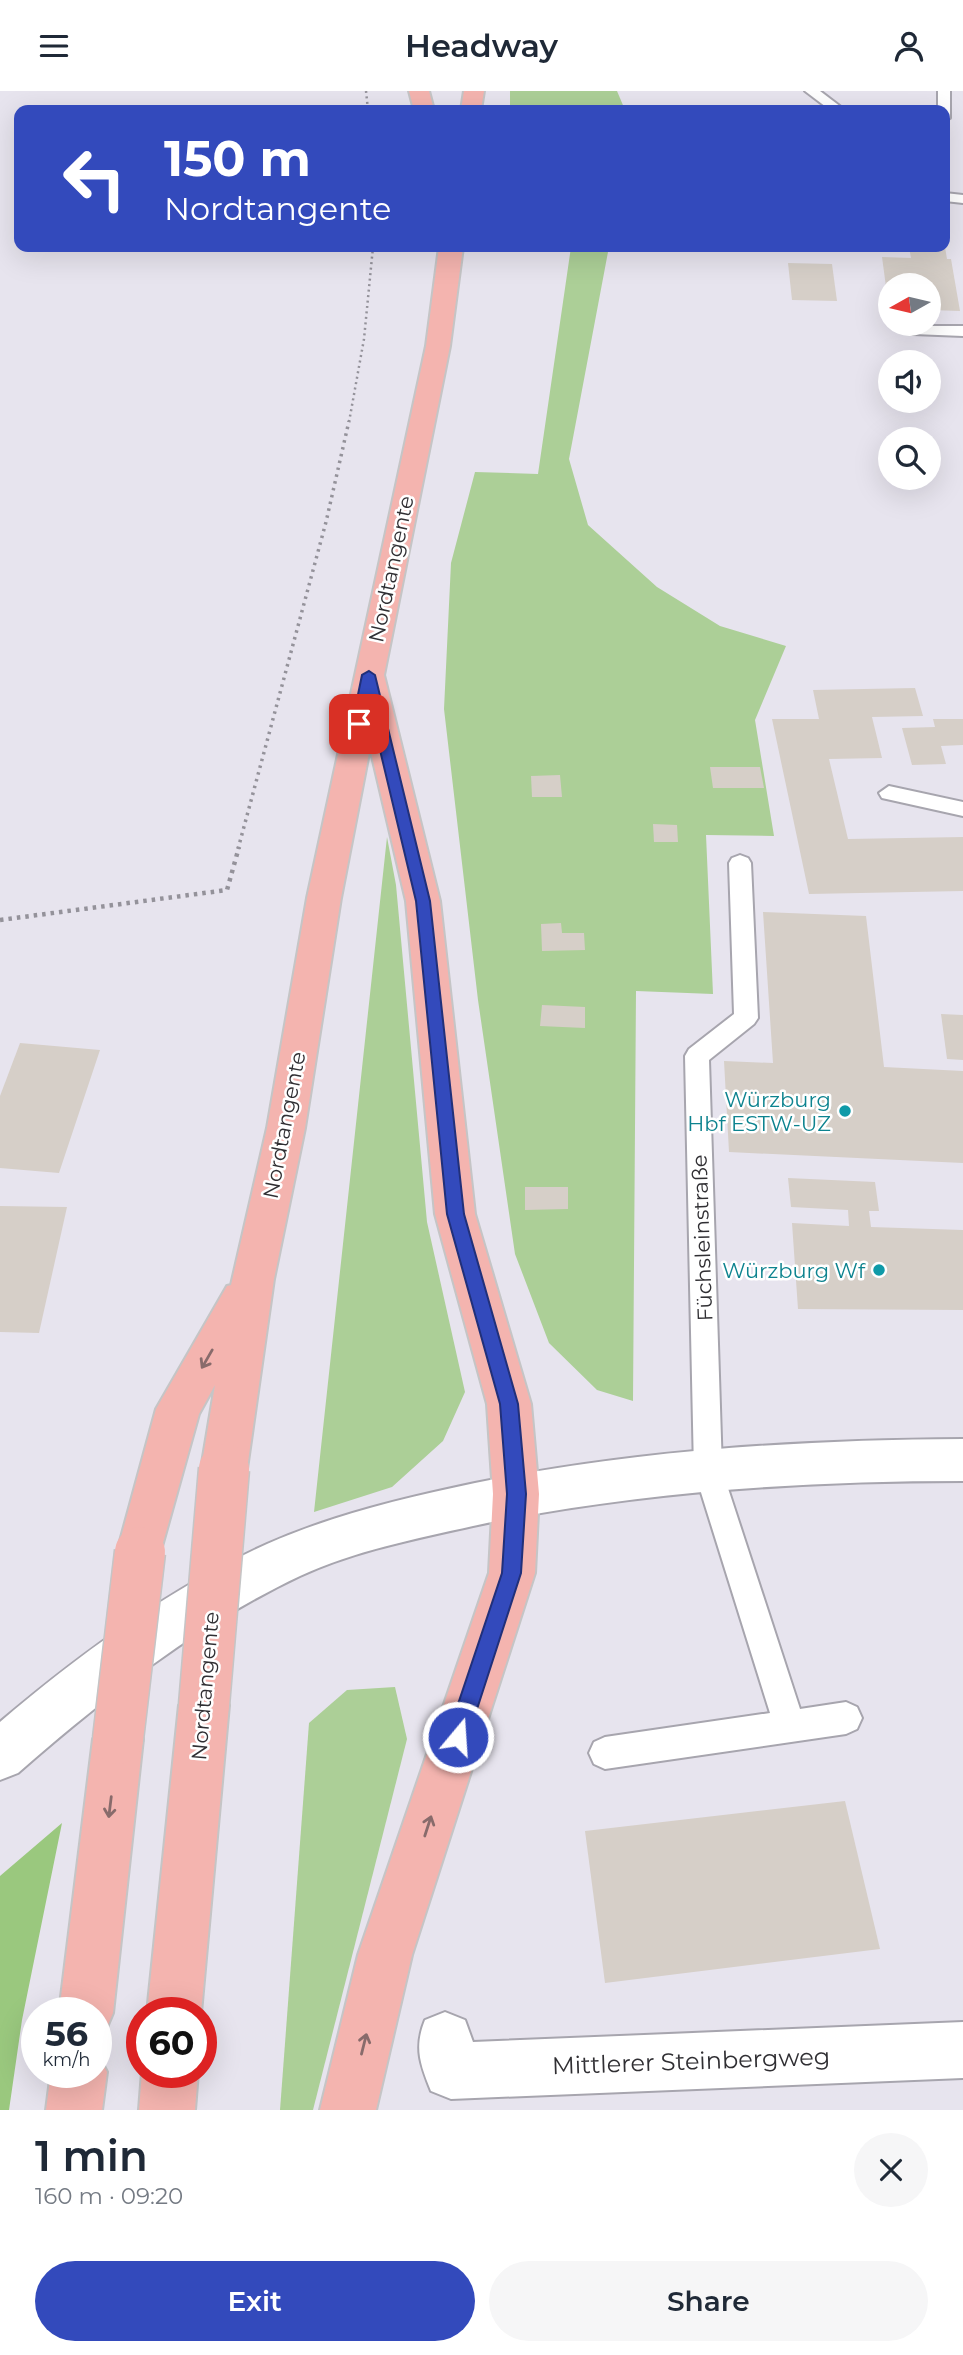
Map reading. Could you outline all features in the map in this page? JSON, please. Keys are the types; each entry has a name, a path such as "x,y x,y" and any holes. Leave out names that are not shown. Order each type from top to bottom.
{"main road":[{"name":"Nordtangente","path":"176,1997 224,1469 253,1279 286,1128 324,898 438,346 451,252"},
{"path":"348,2110 385,1955 512,1573 516,1494 509,1404 455,1214 423,901 369,675"},
{"path":"88,1997 140,1552 178,1409 253,1279"},
{"path":"74,2110 77,2088"},
{"path":"167,2110 169,2088"}],"street":[{"path":"0,1755 65,1698 177,1620 284,1560 395,1522 516,1494 708,1470 899,1460 963,1460"},
{"name":"Mittlerer Steinbergweg","path":"444,2040 451,2071 963,2050"}],"lane":[{"path":"811,91 831,105"},
{"path":"942,331 963,331"},
{"path":"889,793 963,809"},
{"name":"Füchsleinstraße","path":"740,863 746,1018 697,1056 708,1470 790,1726"},
{"path":"605,1753 846,1718"}],"path":[{"path":"0,920 227,890 320,547 351,415 370,303 373,252"}],"green space":[{"path":"510,91 617,91 623,105 510,105"},
{"path":"570,252 608,252 569,459 588,525 657,587 720,626 786,646 755,720 774,836 706,835 713,994 636,991 633,1401 597,1390 549,1343 515,1254 478,1000 444,709 451,563 475,472 538,474"},
{"path":"387,837 396,885 427,1222 465,1392 443,1441 392,1487 314,1512"},
{"path":"395,1687 407,1739 313,2110 280,2110 309,1723 347,1690"},
{"path":"62,1823 27,1997 21,1997 21,2027 9,2110 0,2110 0,1876"}],"building":[{"path":"910,252 946,252 947,259 951,259 960,311 942,310 942,273 884,273 882,257 911,258"},
{"path":"788,263 832,264 837,301 792,300"},
{"path":"915,688 923,716 872,717 882,758 829,759 848,839 963,837 963,891 809,894 772,719 819,719 813,690"},
{"path":"933,719 963,719 963,745 941,746 946,764 912,765 902,728 935,727"},
{"path":"710,767 760,767 764,788 713,788"},
{"path":"560,775 562,797 532,797 531,776"},
{"path":"653,824 677,825 678,842 654,842"},
{"path":"763,912 866,916 884,1067 963,1071 963,1163 729,1152 724,1061 773,1063"},
{"path":"561,923 562,933 584,933 585,950 542,951 541,924"},
{"path":"542,1005 585,1007 585,1028 540,1026"},
{"path":"941,1014 963,1015 963,1060 947,1059"},
{"path":"20,1043 100,1050 59,1173 0,1168 0,1096"},
{"name":"Würzburg Wf","path":"788,1178 875,1182 879,1211 869,1211 871,1227 963,1230 963,1310 798,1309 792,1223 849,1226 848,1210 791,1207"},
{"path":"525,1187 568,1187 568,1209 525,1210"},
{"path":"0,1206 67,1207 39,1333 0,1332"},
{"path":"845,1801 880,1949 605,1983 585,1831"}],"place":[{"name":"Würzburg Hbf ESTW-UZ","path":"845,1111"},
{"name":"Würzburg Wf","path":"879,1270"}],"route":[{"path":"359,724 369,675 423,901 455,1214 509,1404 516,1494 512,1573 458,1737"}]}
